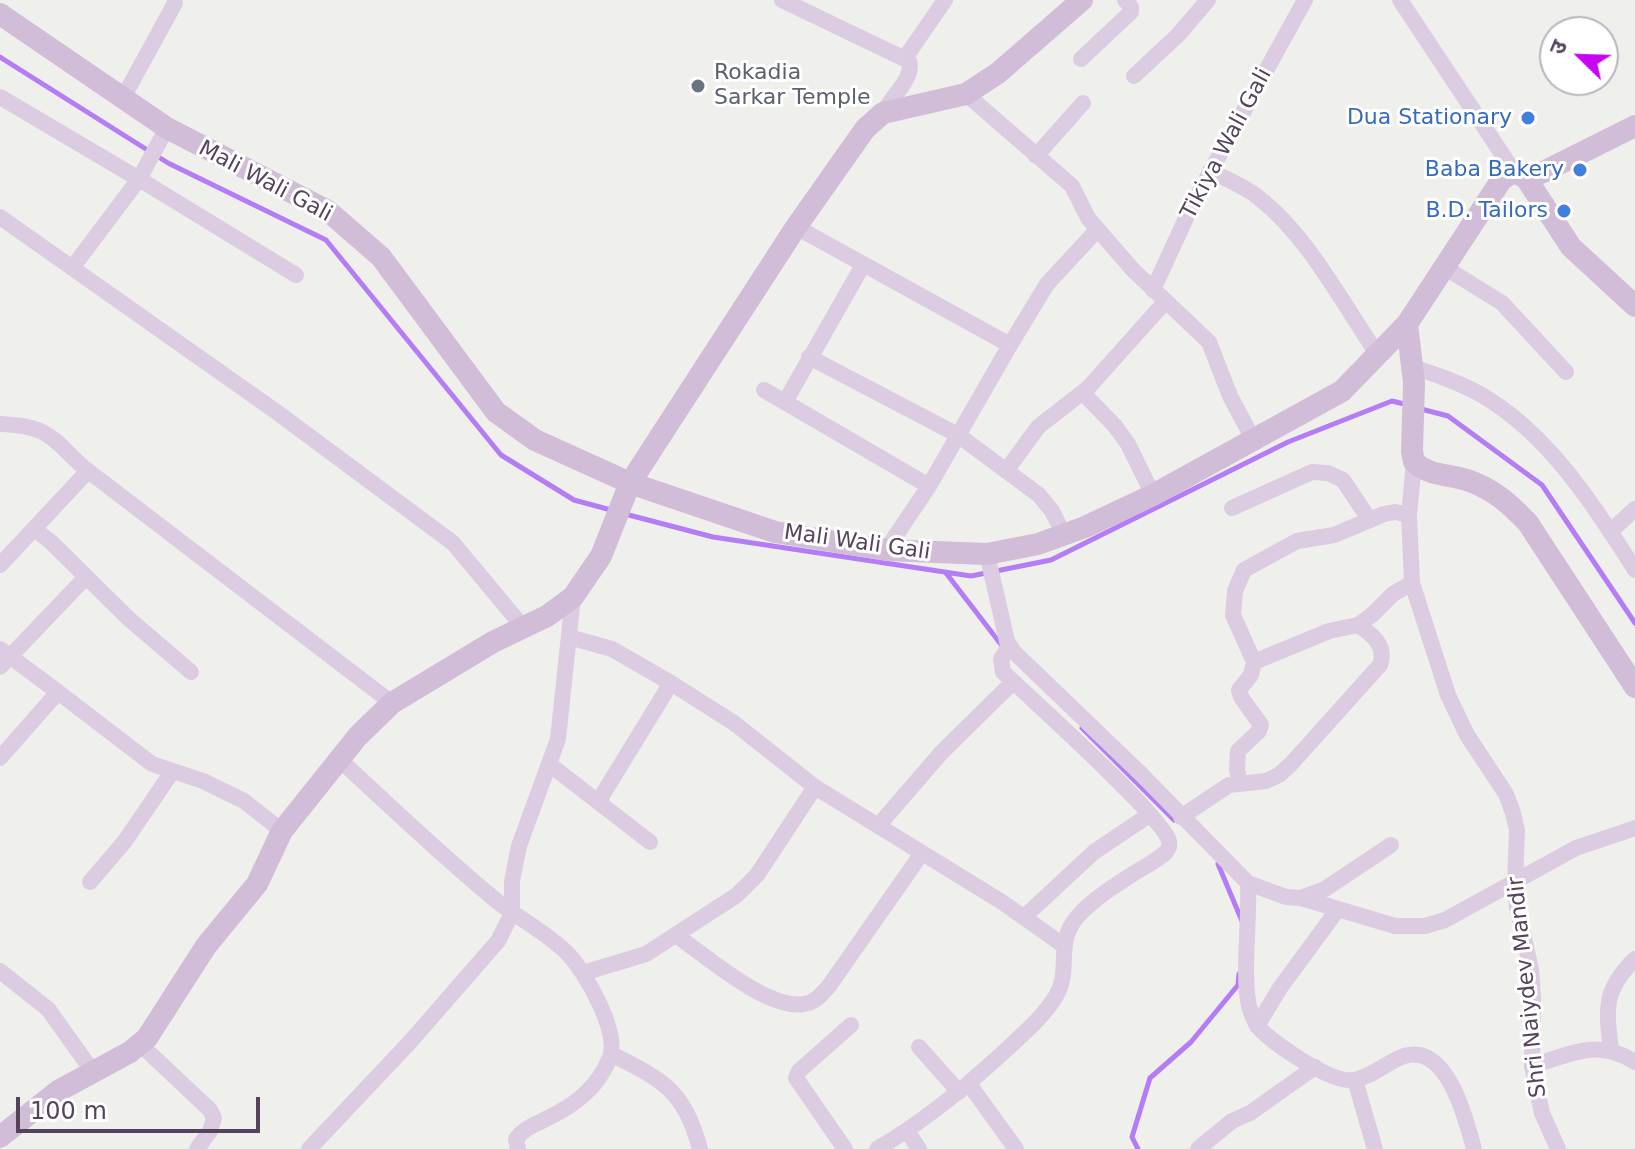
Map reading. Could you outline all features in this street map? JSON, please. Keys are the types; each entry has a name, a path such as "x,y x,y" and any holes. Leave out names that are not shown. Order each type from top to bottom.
{"street":[{"path":"905,58 945,0"},
{"path":"883,113 966,94 998,73 1082,0"},
{"path":"1081,59 1131,12 1125,0"},
{"path":"1134,76 1178,35 1208,0"},
{"name":"Tikiya Wali Gali","path":"1153,290 1210,171 1305,0"},
{"path":"1400,0 1571,247 1635,306"},
{"path":"123,98 178,1"},
{"path":"0,1137 58,1091 140,1044 158,1024 206,946 257,884 282,831 339,759 392,703 547,616 573,597 601,556 630,483 854,141 883,113 892,96 909,77 912,68 905,58 787,1"},
{"name":"Mali Wali Gali","path":"0,14 123,98 163,137 328,211 381,257 496,412 535,440 630,483 775,532 886,550 959,555 989,561 1064,535 1153,495 1342,391 1407,324 1502,179 1535,176 1635,126"},
{"path":"966,94 1072,186 1088,218 1153,290 1200,330 1209,342 1230,396 1254,441"},
{"path":"0,97 296,275"},
{"path":"1036,156 1083,103"},
{"path":"72,268 139,179 163,137"},
{"path":"1210,171 1257,196 1283,220 1312,257 1378,355"},
{"path":"0,217 278,413 453,543 523,627"},
{"path":"796,227 1010,345"},
{"path":"886,550 929,486 1047,284 1098,229"},
{"path":"785,402 863,265"},
{"path":"1444,267 1502,303 1566,372"},
{"path":"1006,471 1038,427 1083,393 1165,302"},
{"path":"1407,324 1412,374 1414,462 1429,472 1464,479 1488,488 1508,502 1528,523 1635,687"},
{"path":"809,357 958,435 1039,495 1052,511 1064,535"},
{"path":"1412,374 1442,377 1481,395 1538,440 1590,500 1635,570"},
{"path":"764,390 929,486"},
{"path":"1083,393 1128,444 1153,495"},
{"path":"0,424 30,425 49,435 88,471 392,703"},
{"name":"Shri Naiydev Mandir","path":"1414,462 1409,515 1412,583 1448,695 1467,735 1506,794 1513,813 1517,830 1517,907 1531,969 1532,1066 1542,1113 1558,1149"},
{"path":"0,565 88,471"},
{"path":"1232,508 1312,472 1328,473 1343,480 1369,519"},
{"path":"1610,532 1635,509"},
{"path":"1240,782 1236,760 1238,751 1259,731 1261,725 1239,690 1251,675 1254,662 1233,615 1235,591 1244,570 1297,541 1334,535 1369,519 1395,512 1409,515"},
{"path":"34,529 191,672"},
{"path":"877,1149 907,1131 964,1088 1040,1018 1062,983 1063,945 1068,930 1089,905 1168,849 1167,836 1128,792 1003,672 1005,649 989,561"},
{"path":"86,577 3,658 58,692 152,764 203,781 244,801 282,831"},
{"path":"1254,662 1329,631 1358,625 1393,594 1412,583"},
{"path":"309,1149 410,1042 498,941 512,913 512,881 519,846 558,739 573,597"},
{"path":"1181,817 1215,794 1240,782 1266,781 1279,775 1380,665 1383,657 1378,641 1358,625"},
{"path":"569,637 612,649 671,683 734,723 815,787 1024,917 1063,945"},
{"path":"1005,649 1014,652 1141,774 1248,883 1286,897 1301,898 1395,926 1425,926 1445,920 1576,848 1635,828"},
{"path":"878,826 941,753 1013,682"},
{"path":"598,802 671,683"},
{"path":"0,758 58,692"},
{"path":"339,759 468,876 569,954 583,973 612,1039 611,1054 599,1080 586,1095 522,1130 516,1139 518,1149"},
{"path":"549,764 650,842"},
{"path":"90,882 125,841 172,772"},
{"path":"1128,792 1141,774"},
{"path":"583,973 646,954 727,903 757,875 815,787"},
{"path":"1024,917 1094,852 1149,815"},
{"path":"1301,898 1325,889 1391,845"},
{"path":"677,936 750,987 777,1001 805,1004 817,999 829,986 922,853"},
{"path":"1248,883 1247,986 1257,1026 1276,1043 1342,1080 1355,1080 1404,1057 1417,1055 1428,1058 1440,1068 1453,1087 1463,1107 1474,1149"},
{"path":"1257,1026 1280,988 1338,909"},
{"path":"1611,1050 1607,1002 1612,986 1635,959"},
{"path":"0,971 48,1009 93,1072"},
{"path":"845,1149 796,1078 799,1071 851,1025"},
{"path":"140,1044 210,1110 214,1118 210,1131 197,1149"},
{"path":"919,1047 964,1088 1016,1149"},
{"path":"1532,1066 1591,1048 1611,1050 1635,1062"},
{"path":"611,1054 657,1077 671,1090 684,1109 700,1149"},
{"path":"1198,1149 1232,1121 1250,1113 1315,1067"},
{"path":"1355,1080 1375,1149"},
{"path":"907,1131 919,1149"}],"waterway":[{"path":"0,57 168,163 326,240 501,455 574,500 611,510"},
{"path":"625,514 713,537 971,576 1051,560 1288,442 1392,401 1408,405"},
{"path":"1421,409 1448,416 1542,485 1635,623"},
{"path":"946,573 1003,647"},
{"path":"1082,728 1174,820"},
{"path":"1218,864 1242,921"},
{"path":"1138,1149 1132,1137 1150,1078 1191,1042 1238,985 1239,974"}],"place":[{"name":"Rokadia Sarkar Temple","path":"698,86"},
{"name":"Dua Stationary","path":"1528,118"},
{"name":"Baba Bakery","path":"1580,170"},
{"name":"B.D. Tailors","path":"1564,211"}]}
